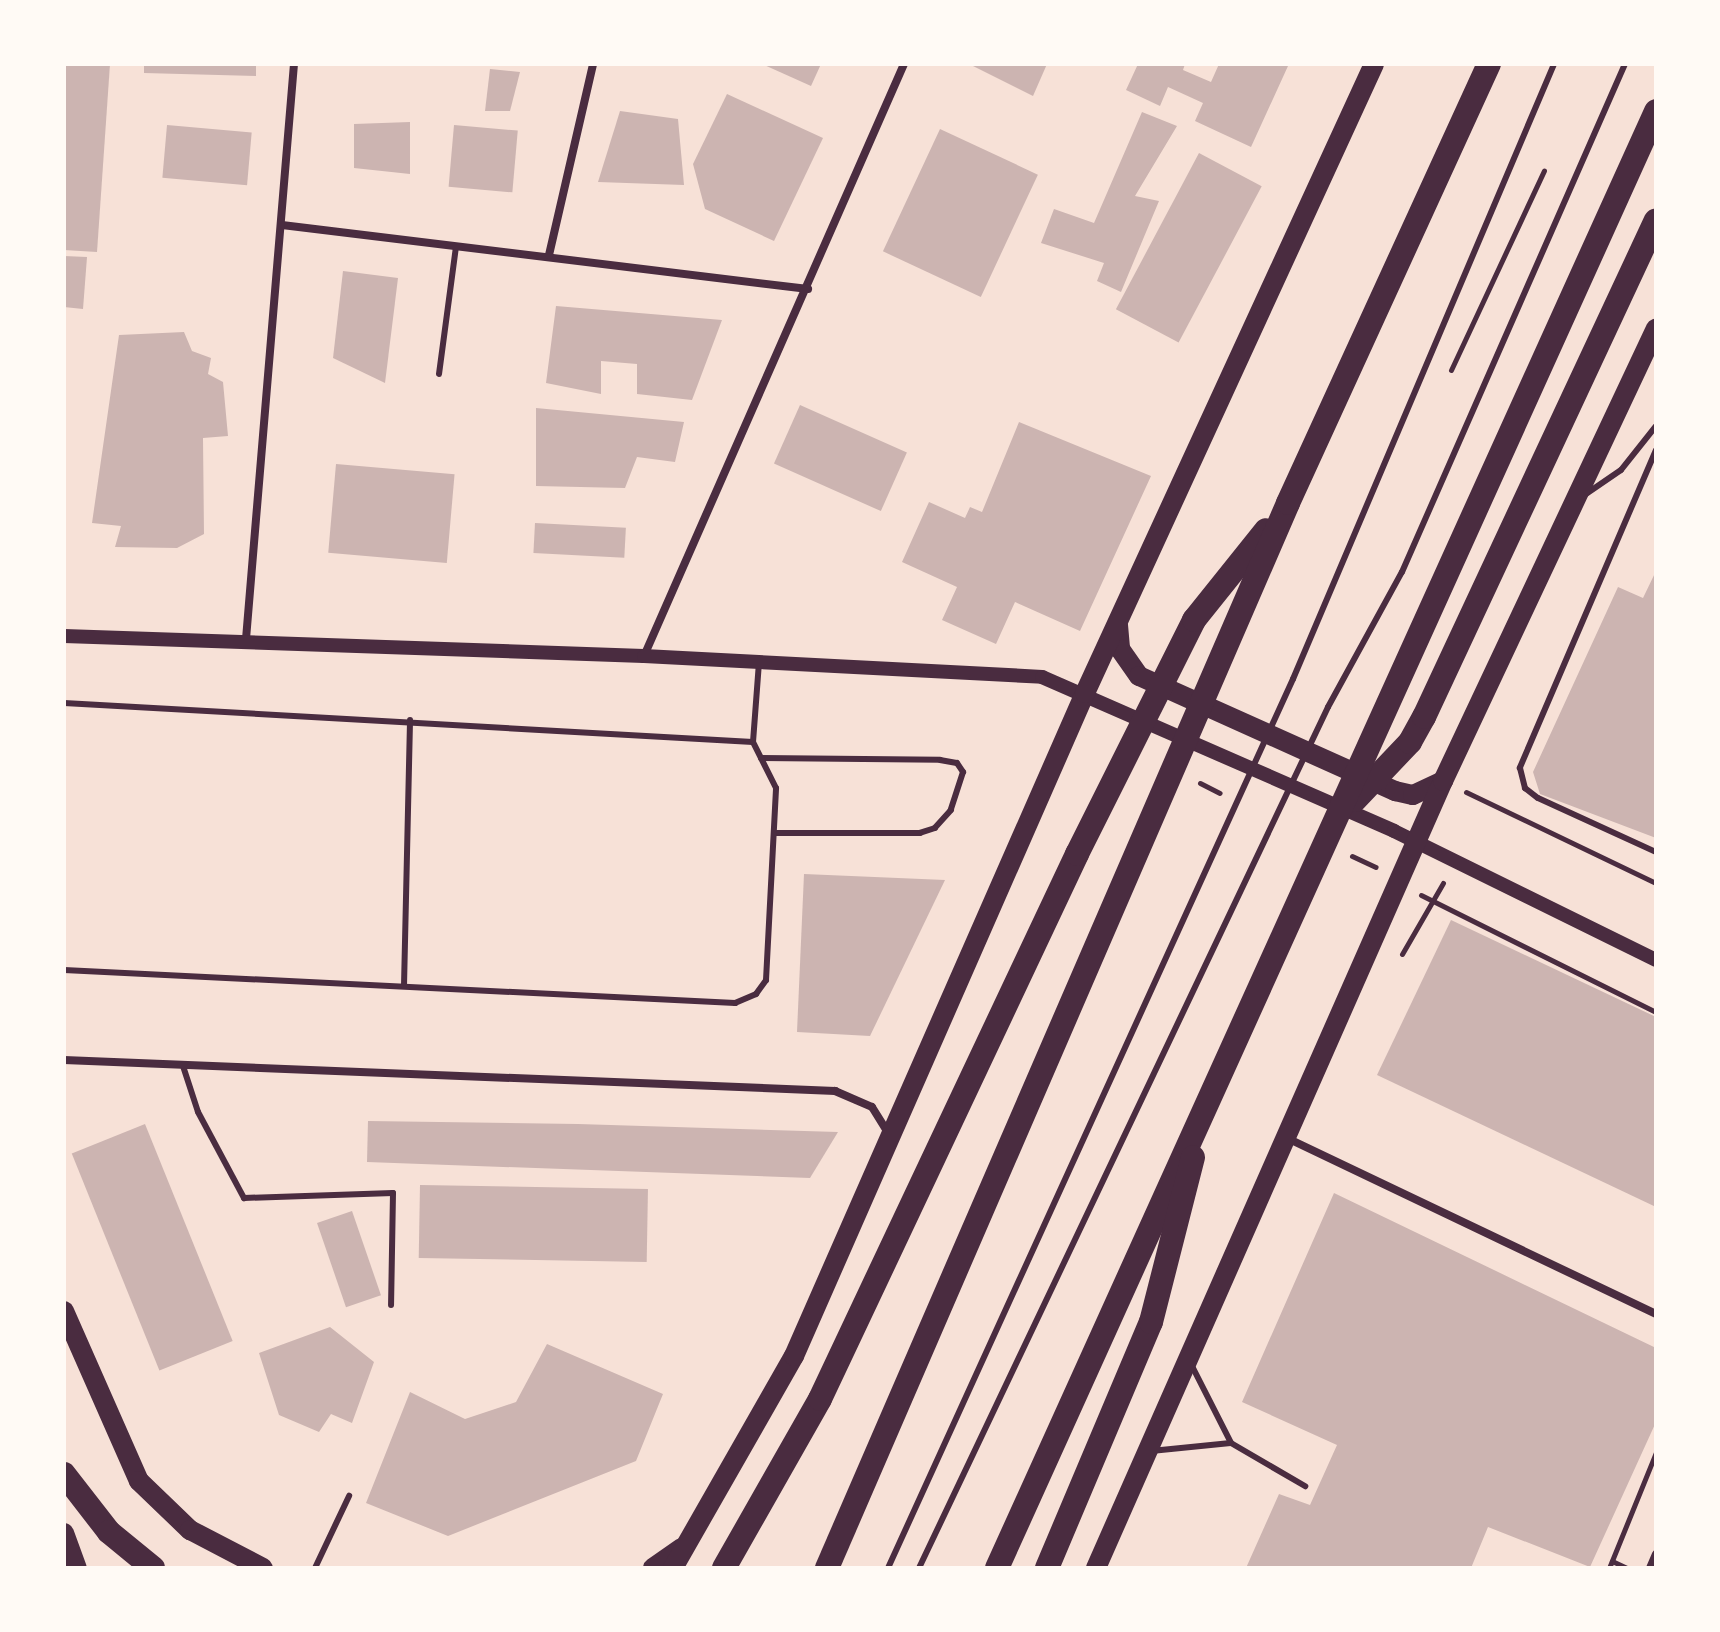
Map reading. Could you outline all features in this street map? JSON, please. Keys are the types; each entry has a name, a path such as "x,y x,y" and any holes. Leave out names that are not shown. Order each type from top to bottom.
{"highway":[{"path":"827,1568 1288,503 1489,64"},
{"path":"997,1568 1331,825 1358,778 1656,111"},
{"path":"1331,825 1410,742 1424,717 1656,220"},
{"path":"724,1568 820,1399 1077,854 1194,620 1288,503"},
{"path":"1047,1568 1151,1322 1186,1200 1199,1122"},
{"path":"64,1474 109,1532 153,1568"}],"main road":[{"path":"673,1568 794,1356 892,1140 1085,693 1374,64"},
{"path":"1096,1568 1289,1139 1443,781 1656,329"},
{"path":"1118,625 1120,649 1139,676 1395,791 1413,795 1443,781"},
{"path":"64,1311 139,1481 190,1530 263,1568"},
{"path":"64,1533 77,1568"},
{"path":"653,1568 686,1546"}],"street":[{"path":"246,639 294,64"},
{"path":"549,255 593,64"},
{"path":"644,656 808,289 904,64"},
{"path":"282,225 549,255 808,289"},
{"path":"64,636 246,639 986,671 1042,677 1085,693 1394,831 1656,960"},
{"path":"64,1060 835,1091 872,1107 892,1140"},
{"path":"1289,1139 1656,1314"},
{"path":"1650,1568 1656,1554"}],"lane":[{"path":"888,1568 1293,679 1554,64"},
{"path":"919,1568 1328,707 1402,572 1625,64"},
{"path":"439,374 456,246"},
{"path":"1576,500 1621,470 1656,426"},
{"path":"1656,450 1520,768 1525,788 1538,798 1656,852"},
{"path":"64,970 735,1003 745,999 766,980 776,788 753,742 759,662"},
{"path":"64,703 410,720 753,742"},
{"path":"404,986 410,720"},
{"path":"761,758 940,760 957,763 963,772 951,810 935,828 920,833 774,833"},
{"path":"183,1066 198,1112 244,1198 251,1202 393,1193 391,1305"},
{"path":"1188,1358 1231,1443 1305,1486"},
{"path":"1147,1451 1231,1443"},
{"path":"315,1568 349,1496"}],"path":[{"path":"1446,382 1544,171"},
{"path":"1443,781 1656,883"},
{"path":"1402,879 1431,904 1656,1012"},
{"path":"1627,1568 1611,1565 1656,1452"}],"building":[{"path":"64,64 110,64 97,252 64,250"},
{"path":"144,64 256,64 256,76 144,73"},
{"path":"762,64 821,64 811,86"},
{"path":"969,64 1047,64 1033,96"},
{"path":"1138,64 1185,64 1183,70 1211,82 1219,64 1288,66 1251,147 1195,121 1203,103 1168,87 1160,106 1126,90"},
{"path":"490,69 520,72 510,111 485,111"},
{"path":"727,94 823,138 774,241 705,209 693,164"},
{"path":"620,111 678,119 684,185 598,182"},
{"path":"1142,112 1177,126 1135,196 1159,201 1121,292 1097,281 1104,263 1041,243 1054,209 1094,223"},
{"path":"410,122 410,174 354,168 354,124"},
{"path":"167,125 252,132 247,185 162,178"},
{"path":"454,125 518,131 512,192 449,187"},
{"path":"940,129 1038,175 981,297 883,251"},
{"path":"1199,153 1262,186 1179,343 1116,309"},
{"path":"64,256 87,257 83,309 64,307"},
{"path":"343,271 398,278 385,383 333,358"},
{"path":"556,306 722,320 692,400 637,394 637,364 601,361 601,394 546,383"},
{"path":"184,332 192,351 211,358 208,374 223,382 228,436 203,438 204,534 177,548 115,547 121,526 92,523 119,335"},
{"path":"800,405 907,453 881,511 774,463"},
{"path":"536,408 684,422 675,462 637,457 625,488 536,486"},
{"path":"1019,422 1151,476 1080,631 1015,602 996,644 942,620 957,587 902,562 929,502 965,518 970,507 982,512"},
{"path":"336,464 455,474 447,563 328,553"},
{"path":"535,523 626,528 624,558 533,553"},
{"path":"1656,571 1656,838 1540,794 1533,772 1618,587 1643,598"},
{"path":"804,874 945,880 870,1036 797,1032"},
{"path":"1451,920 1656,1017 1656,1207 1377,1075"},
{"path":"368,1121 838,1132 810,1178 367,1162"},
{"path":"145,1124 233,1341 159,1371 72,1154"},
{"path":"420,1185 648,1189 647,1262 419,1258"},
{"path":"1334,1193 1656,1348 1656,1422 1590,1567 1488,1527 1471,1568 1246,1568 1279,1494 1310,1505 1337,1445 1242,1402"},
{"path":"352,1211 381,1295 346,1307 317,1223"},
{"path":"330,1327 374,1362 352,1423 331,1414 319,1432 279,1415 259,1353"},
{"path":"547,1344 663,1394 636,1461 448,1536 366,1503 410,1392 465,1419 516,1402"}]}
